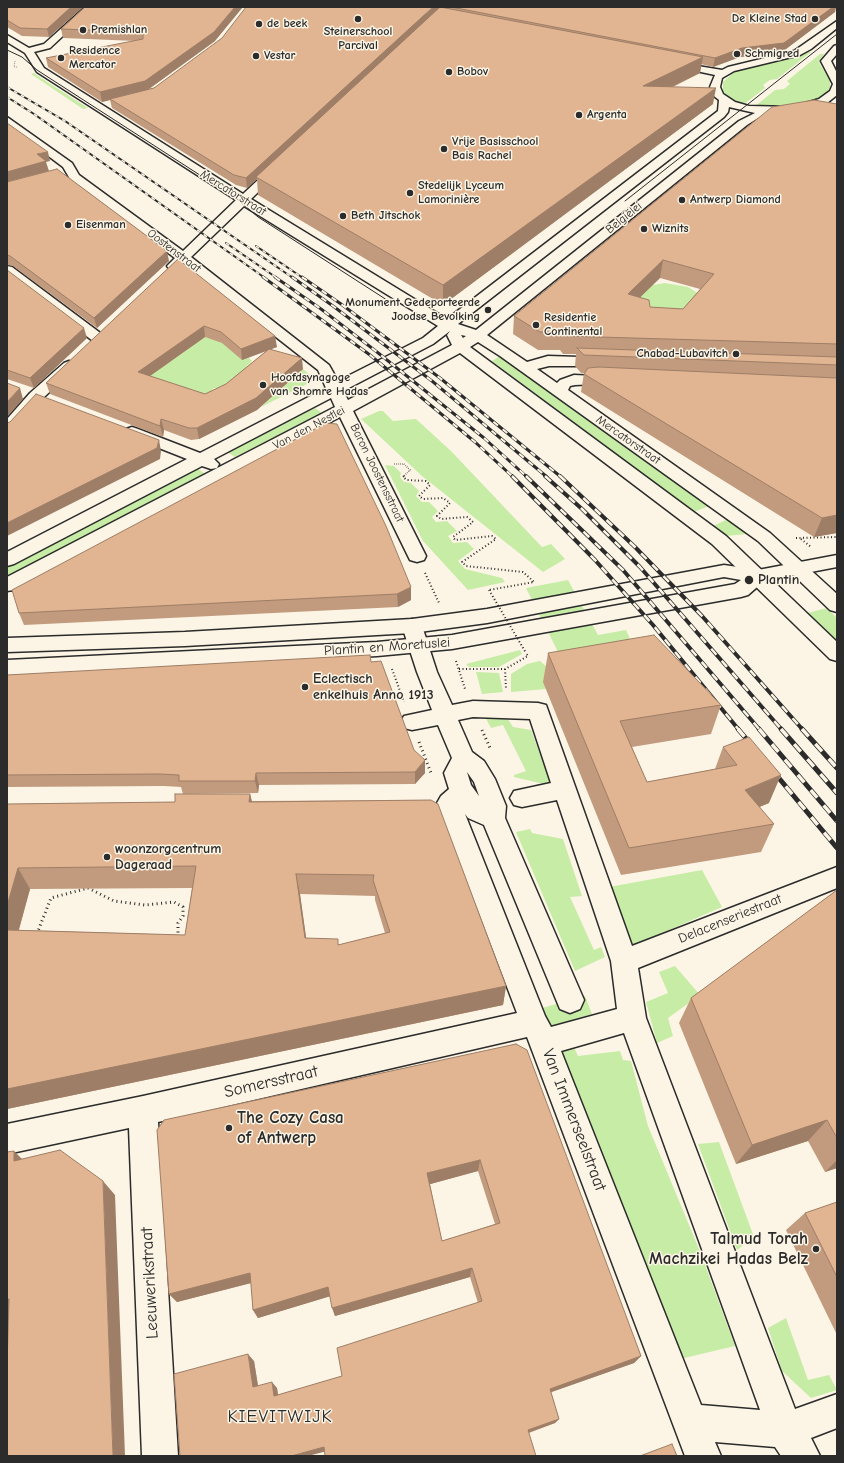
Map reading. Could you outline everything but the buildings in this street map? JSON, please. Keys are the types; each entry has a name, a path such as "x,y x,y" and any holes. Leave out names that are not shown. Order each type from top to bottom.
{"street":[{"path":"7,38 28,50 47,46 90,7"},
{"path":"663,62 722,73 742,65 789,56 803,50 837,24"},
{"path":"837,48 826,61 837,84"},
{"name":"Mercatorstraat","path":"28,50 40,70 244,200 448,326 478,335 526,367 764,537 837,605"},
{"path":"722,73 716,82 715,87 716,92 724,100"},
{"name":"Belgiëlei","path":"448,326 720,115 723,112 724,100 742,108 776,111 825,107 835,92 837,84"},
{"path":"98,107 114,103"},
{"name":"Belgiëlei","path":"478,335 743,123 754,116 776,111"},
{"name":"Oostenstraat","path":"7,120 68,165 66,172 183,257 324,368 336,390"},
{"path":"164,275 286,160"},
{"path":"7,270 98,338"},
{"name":"Mercatorstraat","path":"448,326 461,346 719,540 758,576 837,654"},
{"name":"Van den Nestlei","path":"7,560 336,390 428,341 448,326"},
{"path":"7,429 44,399 84,351 109,328"},
{"name":"Van den Nestlei","path":"10,585 224,473 348,414 478,335"},
{"path":"526,367 548,361 618,361"},
{"path":"559,391 566,383 574,380 627,381"},
{"path":"18,389 44,399"},
{"name":"Baron Joostensstraat","path":"336,390 417,556"},
{"path":"115,426 202,459 224,473"},
{"path":"694,521 724,509"},
{"name":"Plantin en Moretuslei","path":"7,645 185,639 412,626 479,617 724,571 758,576 837,561"},
{"name":"Plantin en Moretuslei","path":"7,668 418,646 484,638 741,590 758,576"},
{"path":"412,626 427,672 462,758 476,767 484,779 494,806 493,818 570,1000"},
{"path":"7,640 32,645"},
{"path":"412,722 473,709 538,711 624,961 632,1018 793,1443"},
{"name":"Van Immerseelstraat","path":"462,758 455,773 447,799 703,1456"},
{"path":"522,798 565,789"},
{"name":"Van Immerseelstraat","path":"447,799 493,818"},
{"name":"Delacenseriestraat","path":"624,961 836,877"},
{"name":"Somersstraat","path":"7,1139 539,1032 632,1018"},
{"name":"Leeuwerikstraat","path":"143,1111 160,1456"},
{"path":"690,1422 793,1443 837,1411"}],"path":[{"path":"392,464 404,464 410,470 403,477 407,480 426,481 430,484 420,496 423,499 443,498 450,503 437,516 441,519 467,517 473,522 453,537 455,540 492,536 496,539 462,562 466,566 523,572 534,582 489,590 527,655 505,669 459,669"},
{"path":"828,539 837,537"},
{"path":"417,556 440,607"},
{"path":"456,661 473,709"},
{"path":"505,669 506,695"},
{"path":"88,888 114,901 128,904 145,905 161,902 174,902 183,906 183,916 178,923 178,939 175,944 166,949 133,946 110,941 75,944 45,944 40,939 38,931 51,898 88,888"}],"green space":[{"path":"811,52 777,79 770,80 763,85 765,88 743,105 734,102 723,92 723,82 734,72 751,66 791,58"},
{"path":"820,54 824,54 819,61 830,81 830,88 826,94 815,100 786,107 754,107 775,90 784,89 790,84 787,81"},
{"path":"34,73 88,108 83,109 31,74"},
{"path":"665,283 688,287 696,292 716,312 638,310 640,295 647,286"},
{"path":"200,335 227,344 226,346 242,359 248,357 252,361 246,367 248,368 222,390 214,388 207,395 140,373 158,360 168,363 187,350"},
{"path":"500,356 709,506 694,512 492,361"},
{"path":"303,369 314,378 311,382 261,407"},
{"path":"315,408 322,413 235,457 227,452"},
{"path":"379,411 383,411 393,421 416,419 451,451 542,547 551,544 565,559 543,572 422,476 361,419"},
{"path":"385,465 394,466 401,473 400,477 404,482 411,483 419,491 416,496 422,502 429,502 438,511 432,517 436,522 447,521 457,531 448,536 453,543 467,542 474,549 458,561 465,569 502,578 505,582 468,590 423,541"},
{"path":"197,468 205,474 7,577 7,568"},
{"path":"728,519 747,534 726,536 713,526"},
{"path":"568,580 598,635 626,630 642,666 564,664 526,588"},
{"path":"827,608 837,618 837,643 807,613"},
{"path":"520,650 522,654 499,667 469,667 466,664"},
{"path":"540,661 561,679 544,682 546,689 511,692 511,674 527,664"},
{"path":"476,672 499,673 503,692 482,694"},
{"path":"484,715 506,716 513,727 531,730 552,786 514,777 514,775 526,771 503,725 491,728"},
{"path":"530,829 532,833 563,839 582,896 570,897 594,950 601,947 605,957 575,971 516,832"},
{"path":"702,870 722,907 632,946 609,887"},
{"path":"675,966 700,995 668,1018 673,1036 657,1043 646,1002 668,993 659,972"},
{"path":"585,996 592,1014 550,1027 542,1008"},
{"path":"573,1045 578,1056 620,1051 623,1060 631,1061 648,1126 701,1254 735,1346 680,1359 561,1048"},
{"path":"719,1142 754,1237 737,1250 698,1144"},
{"path":"786,1318 808,1380 829,1375 837,1390 811,1398 782,1371 768,1328"}],"tram line":[{"path":"625,201 837,34"},
{"path":"7,50 22,57 37,70 237,199 258,217 390,302"}],"railway":[{"path":"7,87 65,121 293,278"},
{"path":"7,97 34,114 265,278"},
{"path":"226,243 277,278"},
{"path":"256,246 303,278"},
{"path":"263,277 370,355 475,442 513,477"},
{"path":"275,277 321,309 377,352 484,438 527,477"},
{"path":"292,277 432,381 547,477"},
{"path":"302,277 341,304 440,378 561,477"},
{"path":"526,476 623,570 760,730"},
{"path":"545,476 582,509 640,567 782,730"},
{"path":"560,476 635,547 702,616 803,730"},
{"path":"513,477 595,560 653,625 739,730"},
{"path":"738,729 754,748"},
{"path":"759,729 837,821"},
{"path":"781,729 837,793"},
{"path":"802,729 837,768"},
{"path":"773,771 837,848"}],"place":[{"name":"Steinerschool Parcival","path":"358,19"},
{"name":"De Kleine Stad","path":"815,19"},
{"name":"de beek","path":"259,24"},
{"name":"Premishlan","path":"83,30"},
{"name":"Schmigred","path":"737,54"},
{"name":"Vestar","path":"256,56"},
{"name":"Residence Mercator","path":"61,58"},
{"name":"Bobov","path":"449,72"},
{"name":"Argenta","path":"579,115"},
{"name":"Vrije Basisschool Bais Rachel","path":"444,149"},
{"name":"Stedelijk Lyceum Lamorinière","path":"410,193"},
{"name":"Antwerp Diamond","path":"682,200"},
{"name":"Beth Jitschok","path":"343,216"},
{"name":"Eisenman","path":"68,225"},
{"name":"Wiznits","path":"644,229"},
{"name":"Monument Gedeporteerde Joodse Bevolking","path":"488,310"},
{"name":"Residentie Continental","path":"536,325"},
{"name":"Chabad-Lubavitch","path":"736,354"},
{"name":"Hoofdsynagoge van Shomre Hadas","path":"263,385"},
{"name":"Plantin","path":"749,580"},
{"name":"Eclectisch enkelhuis Anno 1913","path":"305,687"},
{"name":"woonzorgcentrum Dageraad","path":"107,857"},
{"name":"The Cozy Casa of Antwerp","path":"229,1128"},
{"name":"Talmud Torah Machzikei Hadas Belz","path":"816,1249"}],"district":[{"name":"KIEVITWIJK","path":"280,1417"}]}
